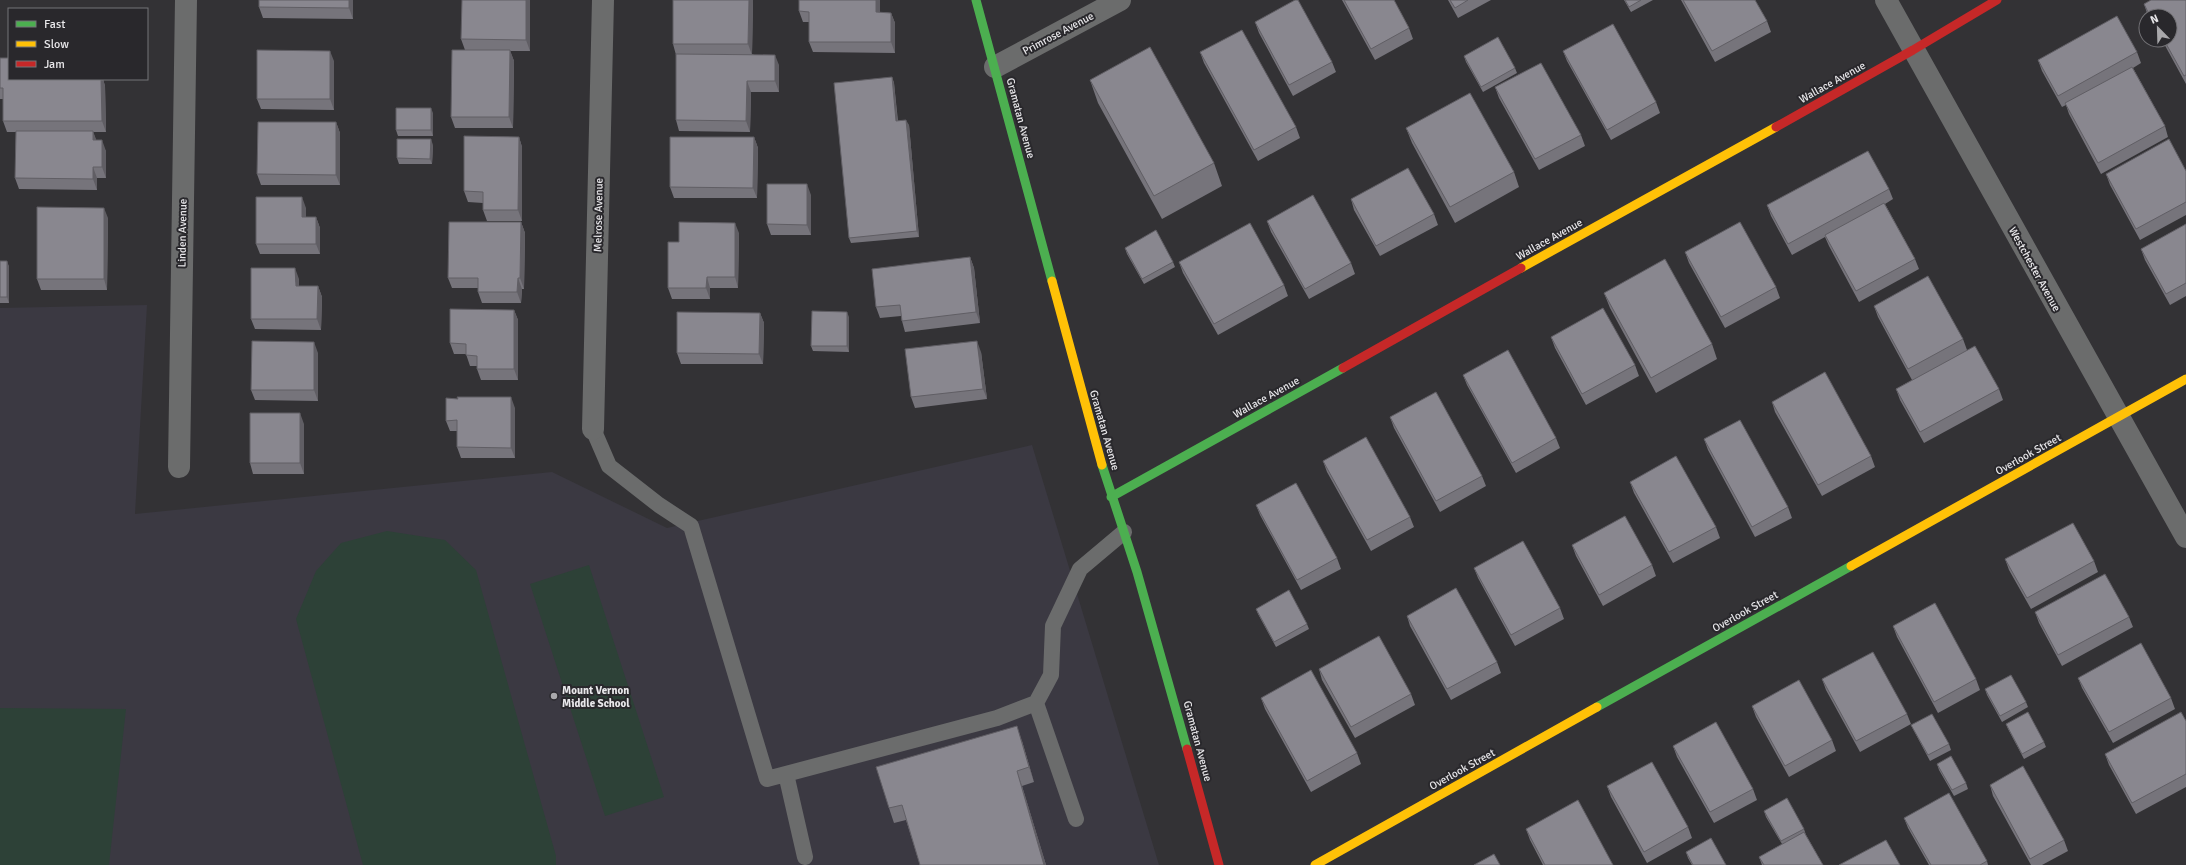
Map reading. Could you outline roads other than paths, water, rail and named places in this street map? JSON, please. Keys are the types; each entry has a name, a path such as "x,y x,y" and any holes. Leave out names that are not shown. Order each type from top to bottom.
{"street":[{"name":"Linden Avenue","path":"179,467 186,0"},
{"name":"Melrose Avenue","path":"593,429 603,0"},
{"name":"Gramatan Avenue","path":"976,0 1111,497 1138,572 1176,703 1220,865"},
{"name":"Primrose Avenue","path":"995,66 1120,0"},
{"name":"Westchester Avenue","path":"1886,0 2186,537"},
{"name":"Wallace Avenue","path":"1111,497 1913,50 1997,0"},
{"name":"Overlook Street","path":"1315,865 2186,379"}],"lane":[{"path":"593,429 609,466 659,505 691,526 767,780 997,718 1036,703 1051,675 1054,626 1080,569 1124,532"},
{"path":"1036,703 1076,818"},
{"path":"786,774 805,857"}],"place":[{"name":"Mount Vernon Middle School","path":"554,696"}]}
